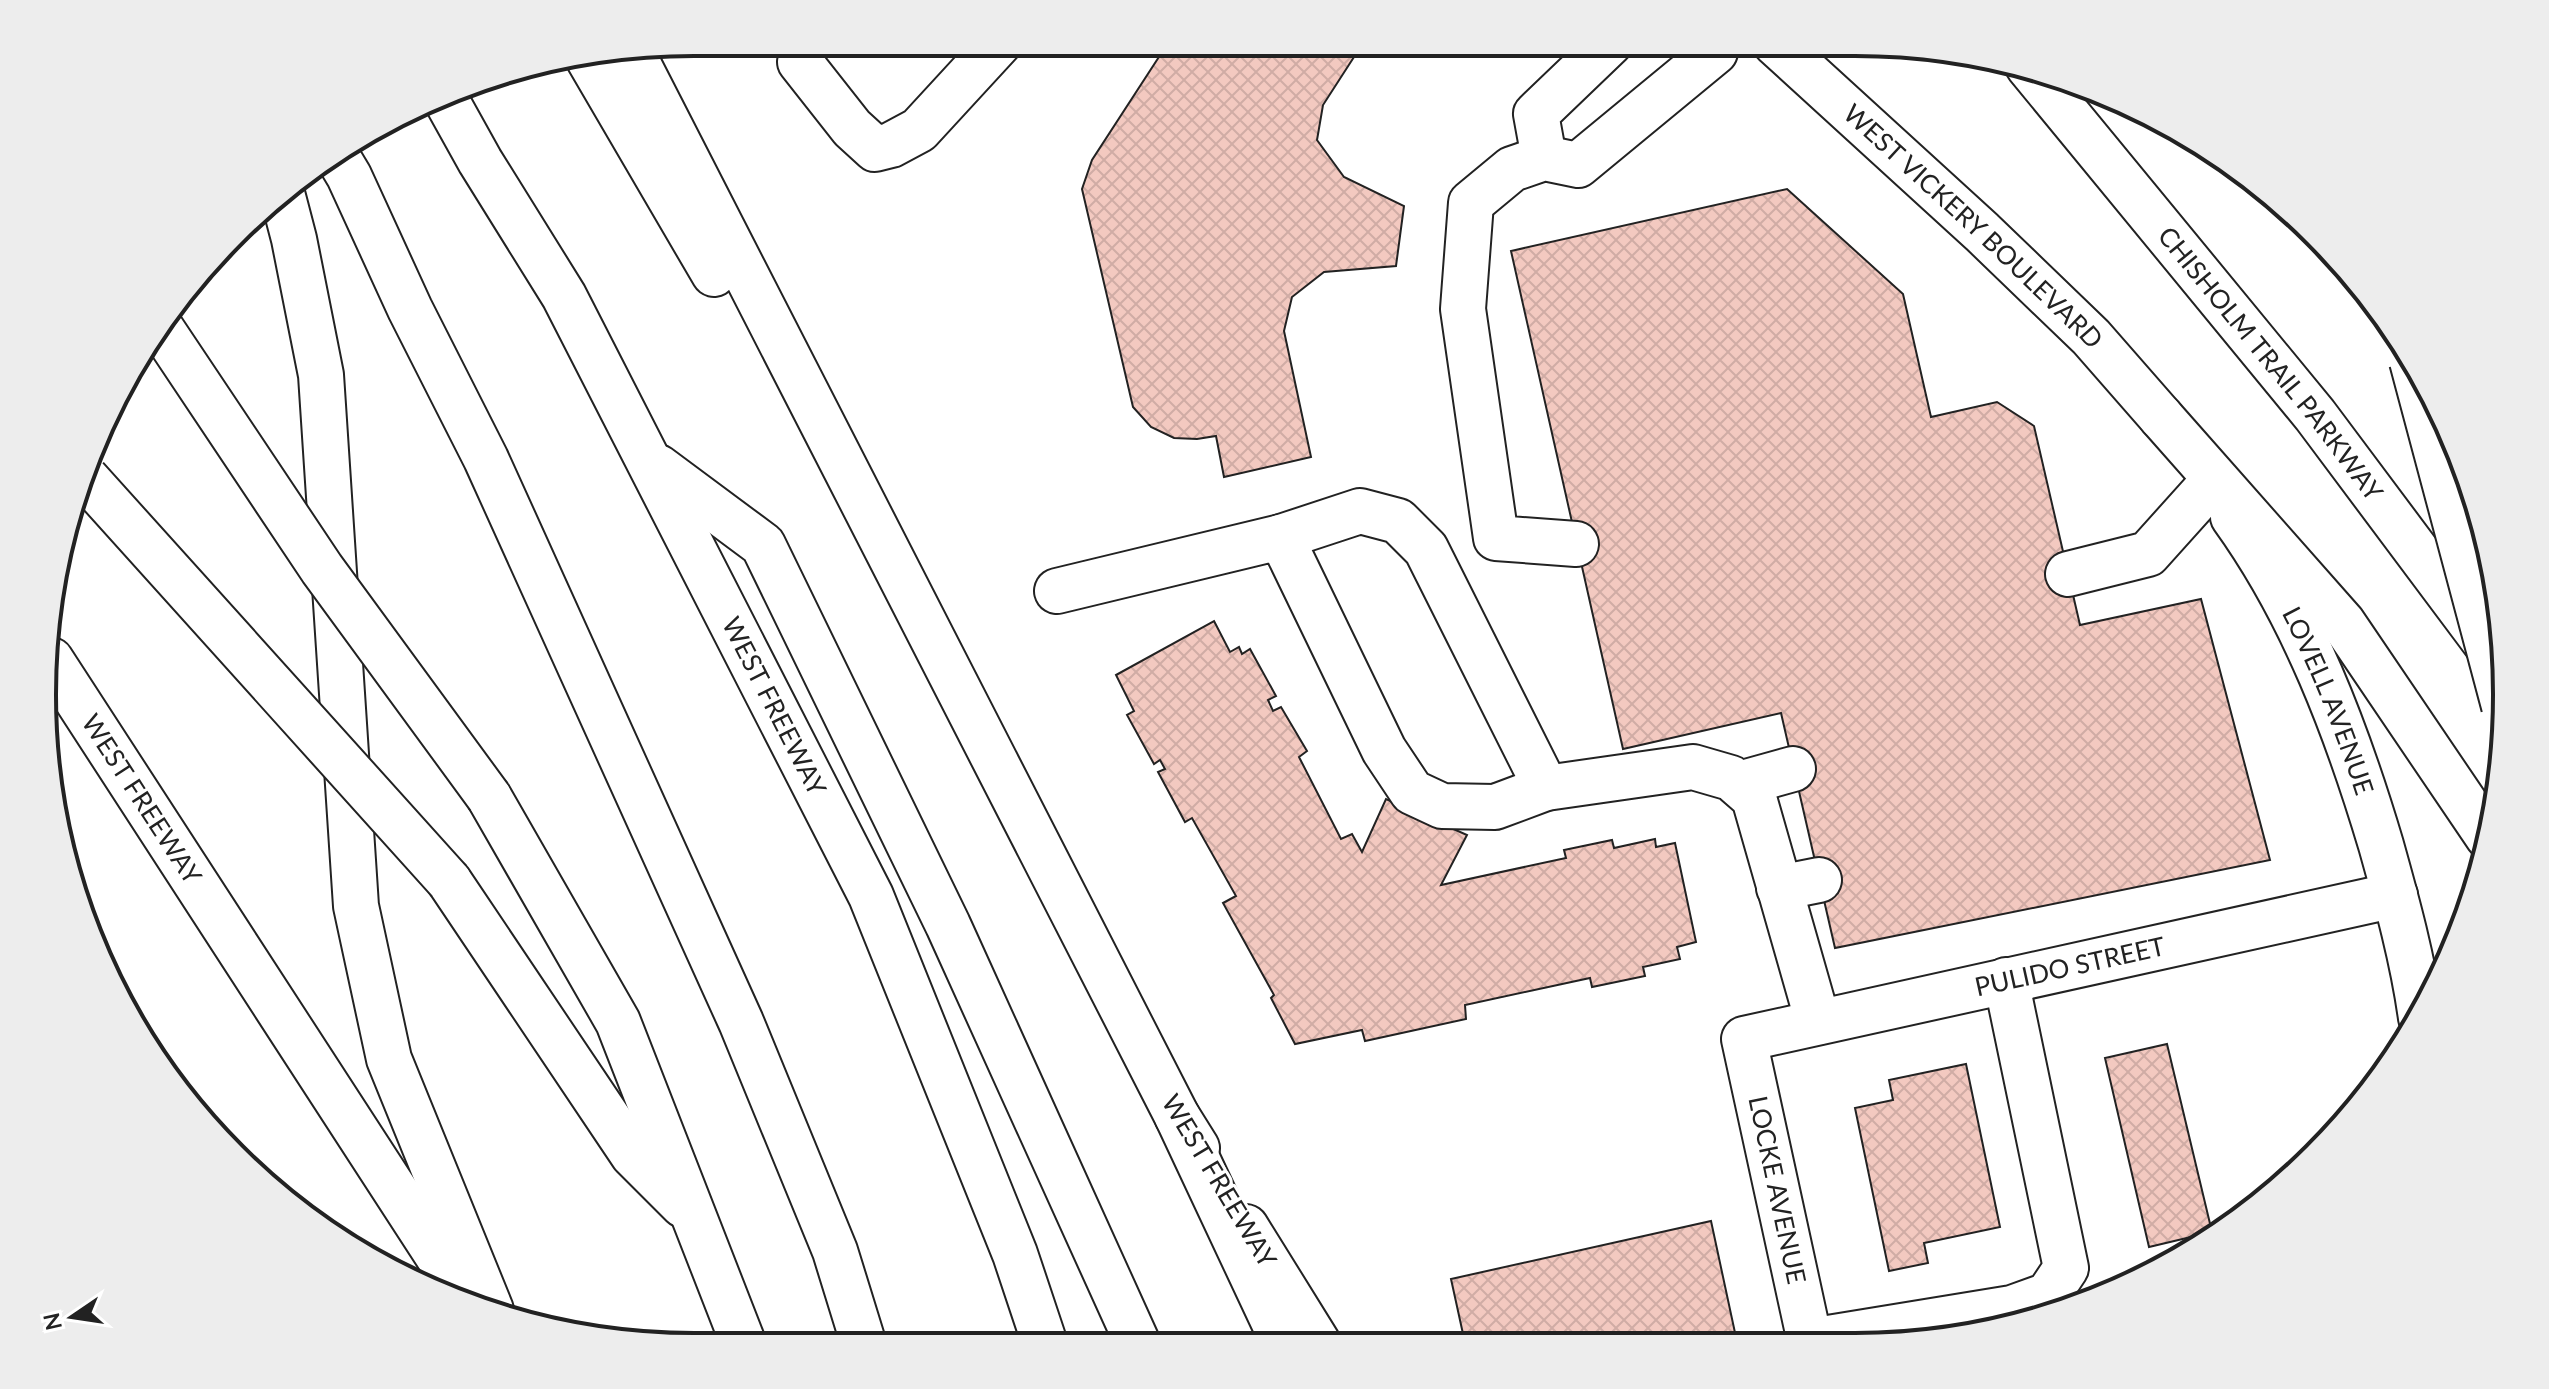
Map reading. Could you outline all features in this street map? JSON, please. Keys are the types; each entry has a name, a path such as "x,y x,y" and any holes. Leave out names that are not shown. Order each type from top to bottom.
{"main road":[{"path":"806,56 852,128 875,149 891,145 919,130 987,56"},
{"path":"1544,158 1536,114 1596,56"},
{"path":"1576,544 1496,538 1463,309 1471,203 1512,169 1544,158 1578,165 1710,56"},
{"name":"WEST VICKERY BOULEVARD","path":"1789,56 1982,232 2091,337 2161,417"},
{"path":"635,59 1015,801"},
{"path":"591,64 1015,801"},
{"name":"CHISHOLM TRAIL PARKWAY","path":"2045,85 2315,415 2492,652"},
{"name":"WEST FREEWAY","path":"449,105 564,296 871,896 1015,1254 1041,1333"},
{"path":"341,163 492,473 741,1022 835,1251 860,1333"},
{"path":"285,205 321,375 356,906 389,1059 486,1298"},
{"path":"167,336 322,569 489,797 618,1022 739,1333"},
{"path":"2424,407 2492,662"},
{"path":"2161,417 2343,623 2480,825"},
{"name":"LOVELL AVENUE","path":"2161,417 2248,538 2318,668 2356,762 2395,895 2416,997"},
{"path":"651,461 763,545 948,925 1133,1333"},
{"path":"92,484 449,881 633,1155 696,1218"},
{"path":"2068,574 2148,554 2210,485"},
{"path":"1057,591 1281,537 1360,511 1398,521 1426,549 1546,788"},
{"path":"1281,537 1384,750 1412,792 1442,806 1495,807 1546,788 1693,767 1731,778 1739,784 1754,798 1799,884 1818,1022"},
{"name":"WEST FREEWAY","path":"57,669 458,1287"},
{"path":"1739,784 1793,769"},
{"name":"WEST FREEWAY","path":"1015,801 1177,1116 1312,1333"},
{"name":"PULIDO STREET","path":"1744,1039 2395,895"},
{"path":"1865,1333 2012,1308 2048,1295 2066,1268 2006,980"},
{"name":"LOCKE AVENUE","path":"1744,1039 1808,1333"},
{"path":"1177,1116 1279,1333"}],"building":[{"path":"1160,56 1355,56 1323,105 1317,140 1344,177 1404,206 1396,266 1324,272 1292,297 1284,331 1311,457 1224,477 1216,436 1174,438 1151,427 1133,407 1082,189 1092,160"},
{"path":"1787,189 1903,294 1931,417 1997,402 2034,426 2080,625 2201,599 2270,860 1835,948 1781,713 1623,749 1511,251"},
{"path":"1214,621 1230,652 1239,647 1242,654 1250,649 1276,696 1268,700 1273,711 1281,707 1307,751 1299,757 1341,839 1352,834 1362,852 1386,799 1467,835 1441,885 1566,858 1564,850 1612,840 1614,848 1655,839 1656,847 1675,843 1696,942 1677,947 1680,959 1643,967 1645,976 1592,987 1590,978 1465,1005 1466,1019 1365,1041 1362,1030 1295,1044 1271,998 1274,995 1223,903 1236,896 1192,818 1185,822 1158,772 1165,769 1160,760 1154,764 1127,715 1134,711 1116,675"},
{"path":"2167,1044 2210,1224 2189,1237 2149,1247 2105,1058"},
{"path":"1966,1064 2000,1227 1924,1243 1928,1263 1889,1271 1855,1108 1893,1100 1889,1080"},
{"path":"1711,1221 1735,1333 1463,1333 1451,1279"}]}
